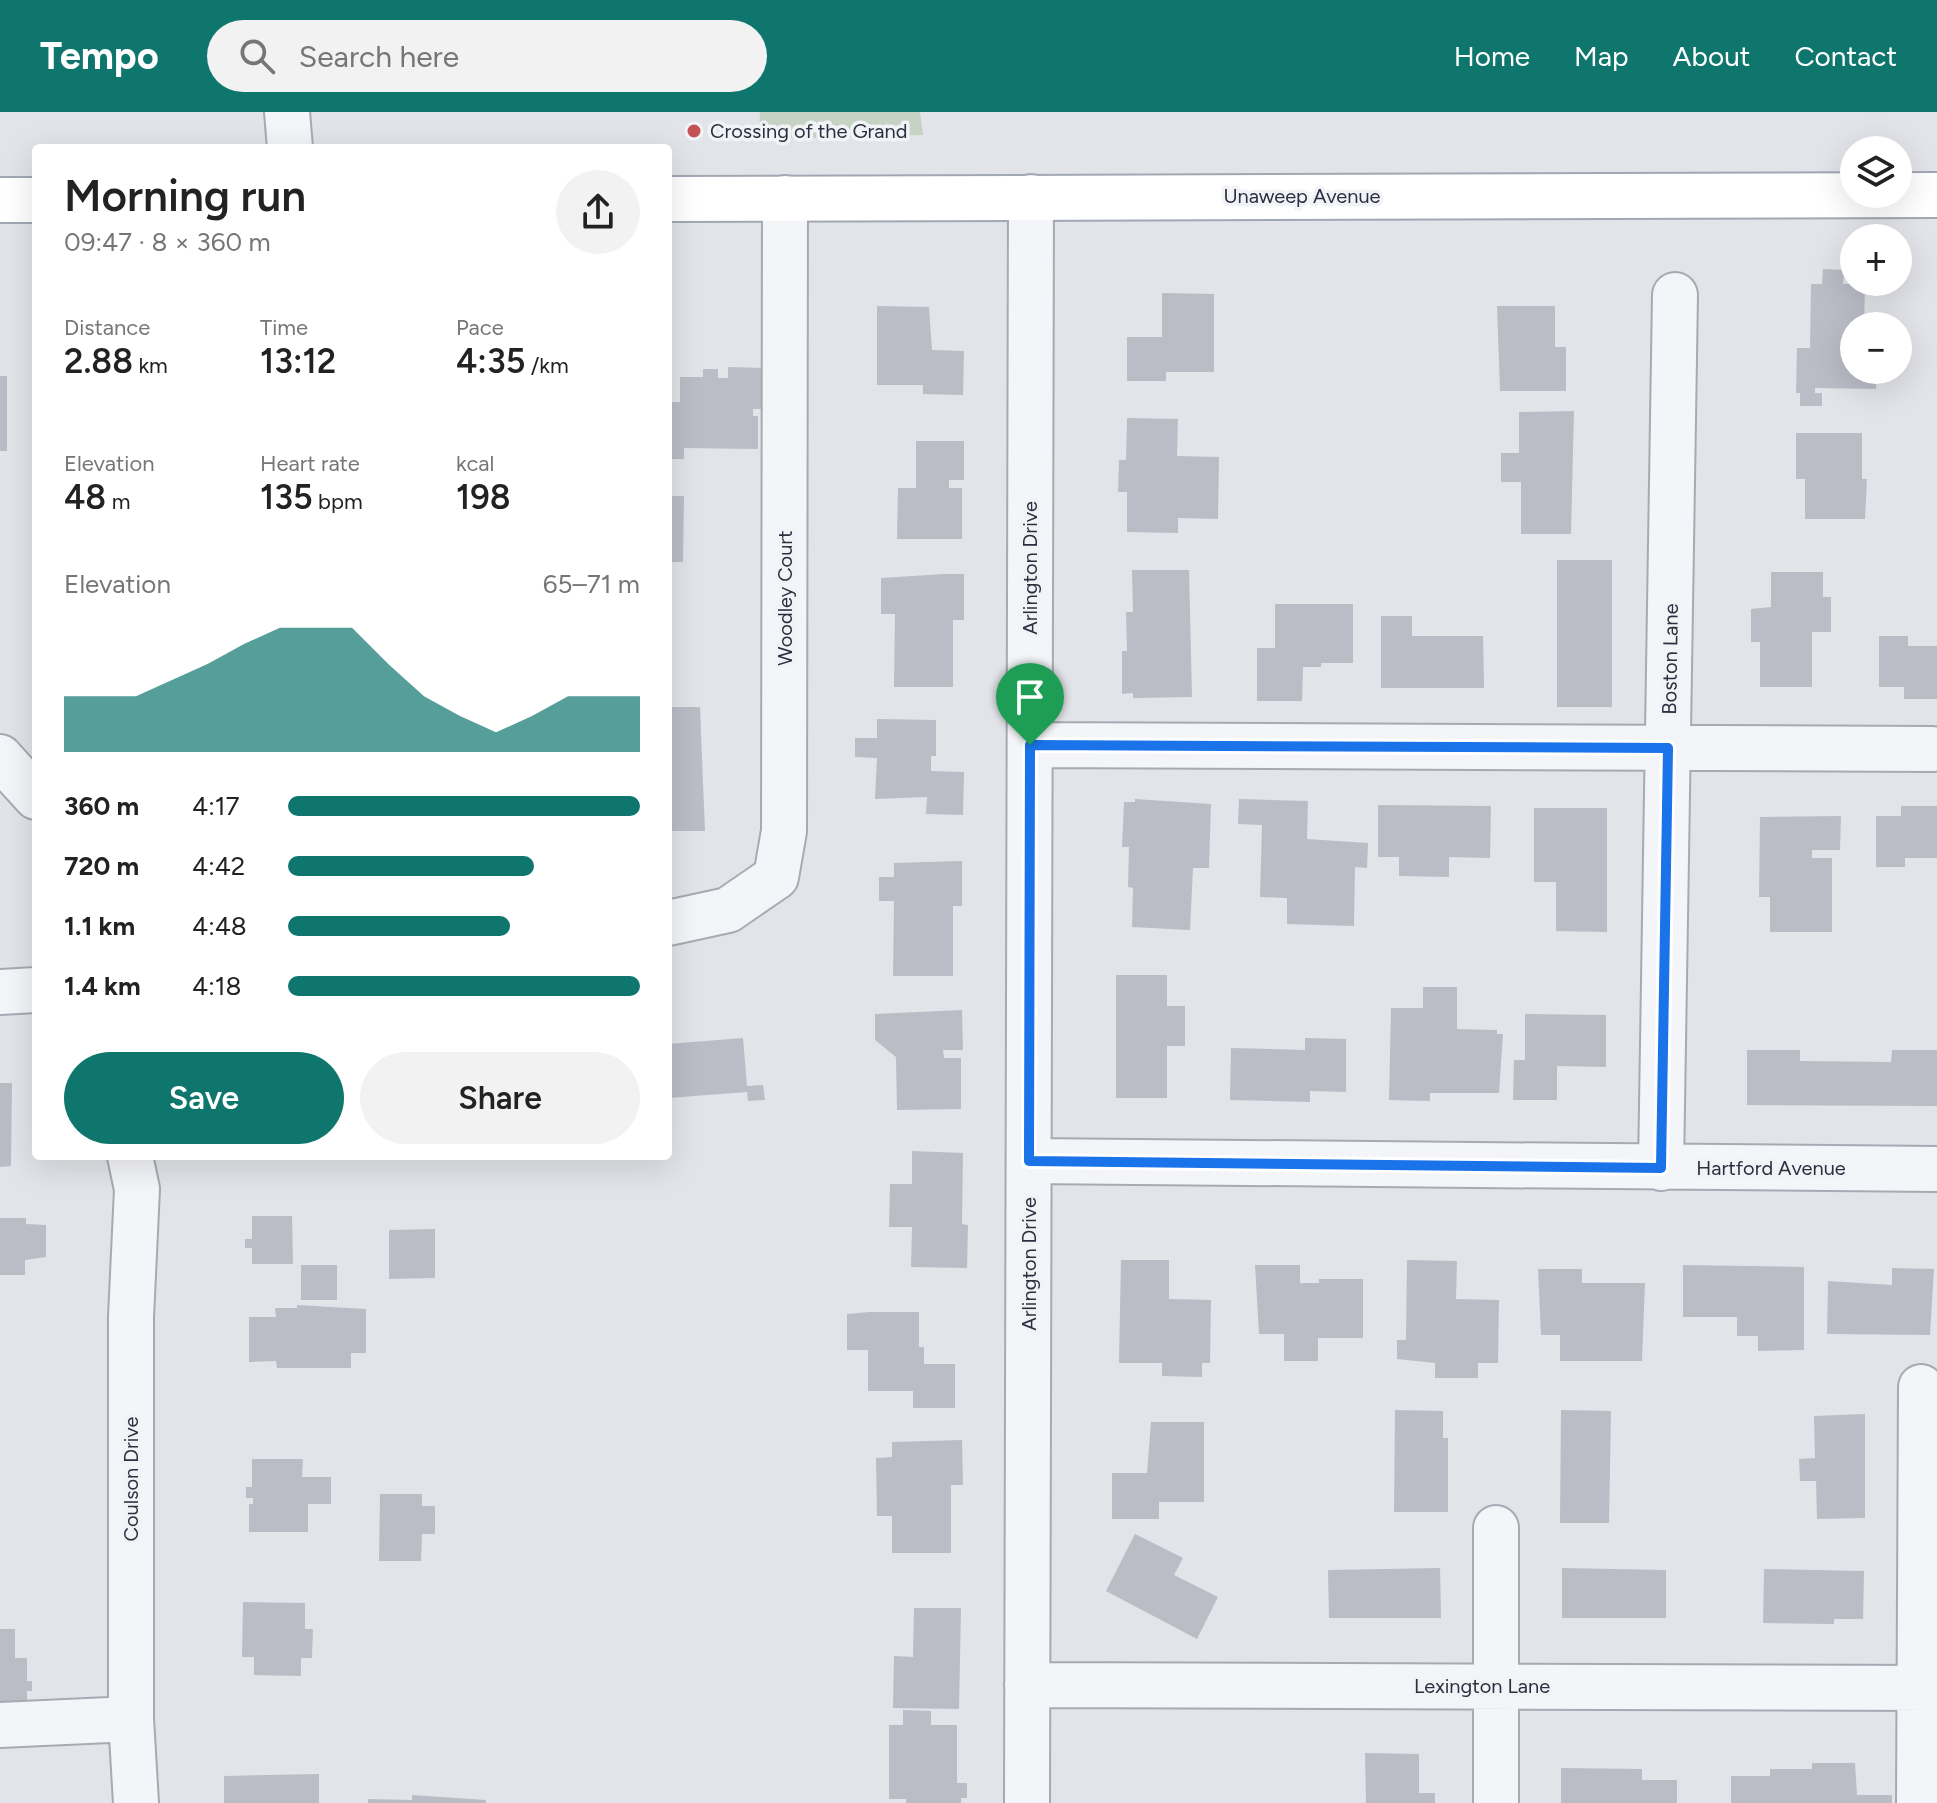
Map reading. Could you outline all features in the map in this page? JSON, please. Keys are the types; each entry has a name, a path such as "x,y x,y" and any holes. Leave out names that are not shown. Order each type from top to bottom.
{"main road":[{"name":"Unaweep Avenue","path":"672,199 1937,195"},
{"path":"0,200 32,200"}],"street":[{"path":"287,112 290,144"},
{"name":"Arlington Drive","path":"1027,1803 1031,197"},
{"name":"Woodley Court","path":"672,922 728,910 776,877 784,831 785,198"},
{"name":"Boston Lane","path":"1661,1168 1675,295"},
{"path":"1030,745 1932,749"},
{"path":"0,757 32,793"},
{"path":"0,992 32,990"},
{"name":"Coulson Drive","path":"131,1160 137,1189 131,1317 131,1719 136,1803"},
{"name":"Hartford Avenue","path":"1029,1161 1937,1169"},
{"path":"1919,1803 1928,1688 1921,1387"},
{"path":"1496,1528 1496,1803"},
{"name":"Lexington Lane","path":"1027,1685 1928,1688"},
{"path":"0,1725 131,1719"}],"green space":[{"path":"760,112 920,112 923,135 759,139"}],"building":[{"path":"1823,269 1840,270 1840,296 1865,296 1864,312 1840,312 1840,384 1876,384 1876,389 1815,388 1815,393 1822,393 1822,406 1800,406 1800,393 1796,393 1797,348 1810,348 1811,284 1822,284"},
{"path":"1162,293 1214,294 1214,372 1166,372 1166,381 1127,381 1127,337 1162,337"},
{"path":"877,306 929,307 932,350 964,351 963,395 923,394 923,385 877,385"},
{"path":"1497,306 1555,306 1555,347 1566,347 1566,391 1500,391"},
{"path":"728,367 763,368 762,409 753,409 753,416 758,416 758,449 684,448 684,459 672,459 672,402 680,402 680,377 703,377 703,369 718,369 718,378 728,378"},
{"path":"0,376 7,376 7,451 0,451"},
{"path":"1574,411 1571,534 1521,534 1521,482 1501,482 1501,453 1519,453 1519,412"},
{"path":"1127,418 1178,419 1177,456 1219,457 1218,519 1178,518 1178,533 1127,532 1127,492 1118,492 1119,460 1126,460"},
{"path":"1796,433 1862,433 1862,479 1867,479 1865,519 1805,519 1805,479 1796,479"},
{"path":"916,441 964,441 964,480 949,480 949,488 962,488 962,539 897,539 898,488 916,488"},
{"path":"672,496 684,496 683,562 672,562"},
{"path":"1557,560 1612,560 1612,707 1557,707"},
{"path":"1132,570 1189,570 1192,697 1133,698 1133,693 1122,694 1122,651 1127,651 1126,612 1133,612"},
{"path":"1771,572 1823,572 1823,597 1831,597 1831,632 1812,632 1812,687 1760,687 1760,642 1751,642 1751,609 1771,607"},
{"path":"964,574 964,620 953,620 953,687 894,687 895,614 881,614 881,578"},
{"path":"1275,604 1353,604 1353,663 1321,663 1321,667 1303,667 1302,701 1257,701 1257,648 1275,648"},
{"path":"1381,616 1412,616 1412,636 1483,636 1484,688 1381,688"},
{"path":"1879,636 1908,636 1908,646 1937,646 1937,699 1904,699 1904,687 1879,687"},
{"path":"672,707 700,707 705,831 672,831"},
{"path":"877,719 936,720 936,756 931,756 931,771 964,772 963,815 926,814 927,797 875,799 877,758 855,757 855,738 877,738"},
{"path":"1135,799 1211,804 1209,868 1193,868 1190,930 1132,927 1133,888 1128,887 1129,847 1122,847 1124,802 1135,802"},
{"path":"1239,799 1308,801 1307,839 1368,843 1367,868 1355,867 1354,926 1287,924 1287,898 1260,897 1262,825 1238,824"},
{"path":"1378,805 1491,806 1490,858 1449,857 1449,877 1399,876 1399,857 1378,857"},
{"path":"1901,806 1937,806 1937,858 1905,858 1905,867 1876,867 1876,816 1901,816"},
{"path":"1534,808 1607,808 1607,932 1556,931 1556,882 1534,882"},
{"path":"1841,816 1840,850 1812,850 1812,858 1832,858 1832,932 1770,932 1770,897 1759,897 1760,817"},
{"path":"962,861 962,906 953,906 953,976 893,976 894,901 879,901 879,877 894,877 894,863"},
{"path":"1116,975 1167,975 1167,1006 1185,1006 1185,1046 1167,1046 1167,1098 1116,1098"},
{"path":"1423,987 1457,987 1457,1029 1497,1030 1497,1034 1503,1034 1499,1093 1430,1093 1430,1101 1389,1100 1391,1008 1423,1008"},
{"path":"962,1010 963,1050 943,1050 944,1058 961,1058 961,1109 897,1110 896,1057 875,1040 875,1014"},
{"path":"1525,1014 1606,1015 1606,1067 1557,1066 1557,1100 1513,1100 1514,1060 1525,1060"},
{"path":"743,1038 747,1086 763,1085 765,1100 748,1101 747,1092 672,1098 672,1044"},
{"path":"1305,1038 1346,1039 1346,1092 1310,1091 1310,1102 1230,1100 1231,1048 1305,1050"},
{"path":"1747,1050 1800,1050 1800,1061 1891,1062 1892,1050 1937,1050 1937,1106 1747,1105"},
{"path":"0,1083 12,1083 11,1166 0,1167"},
{"path":"912,1151 963,1153 962,1224 968,1225 967,1268 911,1267 912,1227 889,1227 890,1184 912,1184"},
{"path":"252,1216 292,1216 293,1264 252,1264 252,1248 245,1248 245,1239 252,1239"},
{"path":"0,1218 26,1218 26,1224 46,1225 46,1257 25,1260 25,1275 0,1275"},
{"path":"435,1229 435,1278 389,1279 389,1230"},
{"path":"1121,1260 1169,1260 1169,1299 1211,1300 1210,1363 1202,1363 1202,1377 1162,1376 1162,1363 1119,1363"},
{"path":"1407,1260 1457,1261 1456,1299 1499,1300 1498,1363 1478,1363 1478,1378 1435,1378 1435,1363 1397,1359 1397,1340 1406,1340"},
{"path":"301,1265 337,1265 337,1300 301,1300"},
{"path":"1255,1265 1300,1265 1300,1283 1319,1283 1319,1279 1363,1279 1363,1338 1318,1338 1318,1361 1284,1361 1284,1334 1259,1334"},
{"path":"1683,1265 1804,1267 1804,1350 1758,1351 1758,1336 1737,1336 1737,1317 1683,1317"},
{"path":"1892,1268 1934,1269 1930,1335 1827,1334 1828,1281 1892,1285"},
{"path":"1538,1269 1582,1269 1582,1283 1645,1283 1642,1361 1560,1361 1560,1335 1541,1335"},
{"path":"297,1305 366,1309 366,1353 351,1353 351,1368 277,1368 276,1361 249,1362 249,1317 276,1317 275,1308 297,1308"},
{"path":"919,1312 919,1347 924,1347 924,1364 955,1364 955,1408 913,1408 913,1391 868,1391 868,1350 847,1350 847,1314"},
{"path":"1395,1410 1443,1411 1443,1438 1448,1438 1448,1512 1394,1512"},
{"path":"1561,1410 1611,1411 1609,1523 1560,1523"},
{"path":"1865,1414 1865,1518 1817,1519 1816,1481 1800,1481 1799,1459 1815,1458 1814,1416"},
{"path":"1151,1422 1204,1422 1204,1502 1159,1502 1159,1519 1112,1519 1112,1473 1147,1473"},
{"path":"962,1440 963,1485 951,1485 951,1553 892,1553 892,1516 877,1516 876,1458 892,1457 892,1442"},
{"path":"252,1459 303,1459 302,1477 331,1477 331,1504 308,1504 308,1532 249,1532 249,1504 253,1504 253,1498 246,1498 246,1487 252,1487"},
{"path":"380,1494 422,1494 422,1506 435,1506 435,1534 422,1534 421,1561 379,1561"},
{"path":"1135,1534 1183,1558 1174,1575 1218,1597 1197,1639 1106,1591"},
{"path":"1440,1568 1441,1618 1329,1618 1328,1570"},
{"path":"1562,1568 1666,1570 1666,1618 1562,1618"},
{"path":"1764,1569 1864,1571 1863,1619 1834,1619 1834,1624 1763,1623"},
{"path":"243,1602 305,1603 305,1629 313,1629 312,1658 301,1658 301,1676 254,1675 254,1657 242,1657"},
{"path":"914,1608 961,1608 959,1709 893,1708 894,1656 913,1657"},
{"path":"0,1629 15,1629 15,1658 27,1658 27,1681 32,1681 32,1691 27,1691 27,1713 0,1713"},
{"path":"903,1710 931,1711 931,1725 957,1725 957,1783 967,1783 967,1798 961,1798 961,1803 906,1803 906,1799 889,1799 889,1725 903,1725"},
{"path":"1365,1753 1419,1754 1419,1793 1435,1793 1435,1803 1366,1803"},
{"path":"1812,1763 1855,1763 1857,1795 1892,1795 1892,1803 1731,1803 1731,1776 1770,1776 1770,1769 1812,1769"},
{"path":"1561,1768 1642,1769 1642,1780 1677,1780 1677,1803 1561,1803"},
{"path":"319,1774 319,1803 224,1803 224,1776"},
{"path":"412,1795 486,1800 486,1803 368,1803 368,1799 412,1800"}],"place":[{"name":"Crossing of the Grand","path":"694,131"}],"route":[{"path":"1030,745 1668,748 1661,1168 1029,1161 1030,745"}]}
